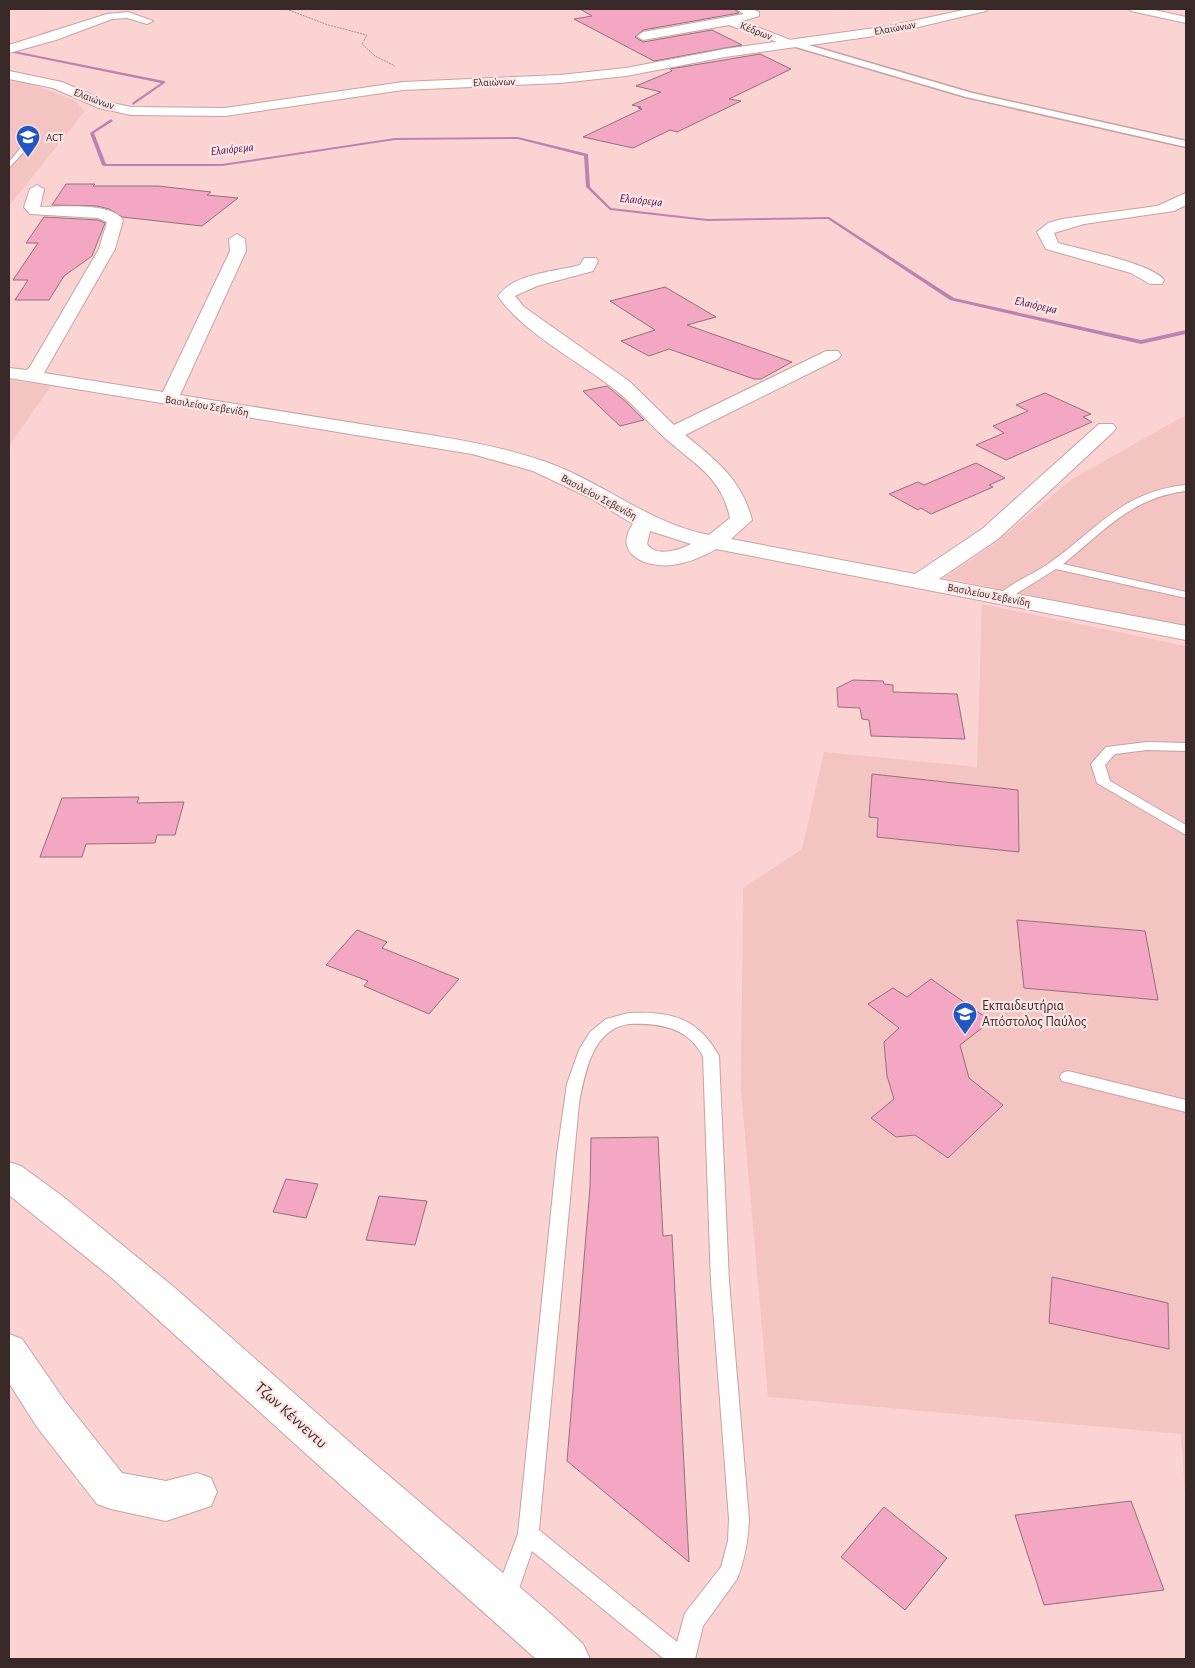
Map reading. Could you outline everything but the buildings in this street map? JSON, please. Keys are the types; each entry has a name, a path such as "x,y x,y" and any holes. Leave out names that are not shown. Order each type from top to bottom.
{"street":[{"name":"Κέδρων","path":"730,21 755,14 742,9"},
{"name":"Ελαιώνων","path":"9,75 56,85 104,105 131,111 162,113 225,112 377,89 421,85 532,81 604,75 792,43 889,30 982,9"},
{"path":"1135,9 1186,20"},
{"path":"9,49 111,16 128,15 147,21"},
{"name":"Κέδρων","path":"730,21 792,43"},
{"path":"643,36 730,21"},
{"path":"792,43 970,95 1186,144"},
{"path":"31,377 39,368 107,249 115,220 101,213 35,211 32,207 38,189"},
{"path":"1156,280 1137,270 1052,246 1045,232 1050,226 1063,223 1127,216 1171,208 1186,198"},
{"path":"169,399 238,250 236,239"},
{"path":"590,261 587,268 521,285 510,290 506,296 518,311 622,385 672,434 728,482 739,503 741,520 714,543 677,558 650,556 637,547 638,532 645,522"},
{"path":"672,434 832,355"},
{"name":"Βασιλείου Σεβενίδη","path":"9,373 448,443 491,452 540,467 576,483 645,522 672,532 714,543 1186,633"},
{"path":"920,581 974,547 990,534 1106,428"},
{"name":"Τζων Κέννεντυ","path":"9,1176 59,1211 113,1255 308,1431 504,1598 568,1659"},
{"path":"9,1351 50,1414 111,1490 166,1501 198,1492"}],"lane":[{"path":"9,166 26,145 27,130"},
{"path":"1002,598 1054,565 1137,501 1161,490 1186,488"},
{"path":"1054,565 1186,595"},
{"path":"1186,747 1147,746 1111,750 1098,764 1104,783 1186,831"},
{"path":"504,1598 528,1534 564,1164 574,1092 592,1038 606,1026 622,1018 665,1020 702,1038 711,1056 720,1282 739,1519 738,1541 730,1572 693,1621 683,1659 528,1534"},
{"path":"1068,1077 1186,1106"}],"path":[{"path":"286,9 328,26 367,35 368,38 362,44 367,49 409,74 421,85"}],"shaded area":[{"name":"ACT","path":"9,80 32,84 74,100 85,111 9,206"},
{"path":"9,380 51,386 9,446"},
{"path":"1186,415 1186,627 944,578 994,544 1072,479"},
{"name":"Εκπαιδευτήρια Απόστολος Παύλος","path":"982,604 1186,646 1186,1507 1181,1434 768,1397 741,1090 743,888 802,849 824,752 977,767"}],"waterway":[{"name":"Ελαιόρεμα","path":"9,51 164,82 133,104"},
{"name":"Ελαιόρεμα","path":"111,120 92,133 104,165 222,165 395,139 518,138 586,155 588,187 610,209 707,220 829,218 952,299 1141,342 1186,332"}],"place":[{"name":"ACT","path":"28,158"},
{"name":"Εκπαιδευτήρια Απόστολος Παύλος","path":"965,1035"}]}
